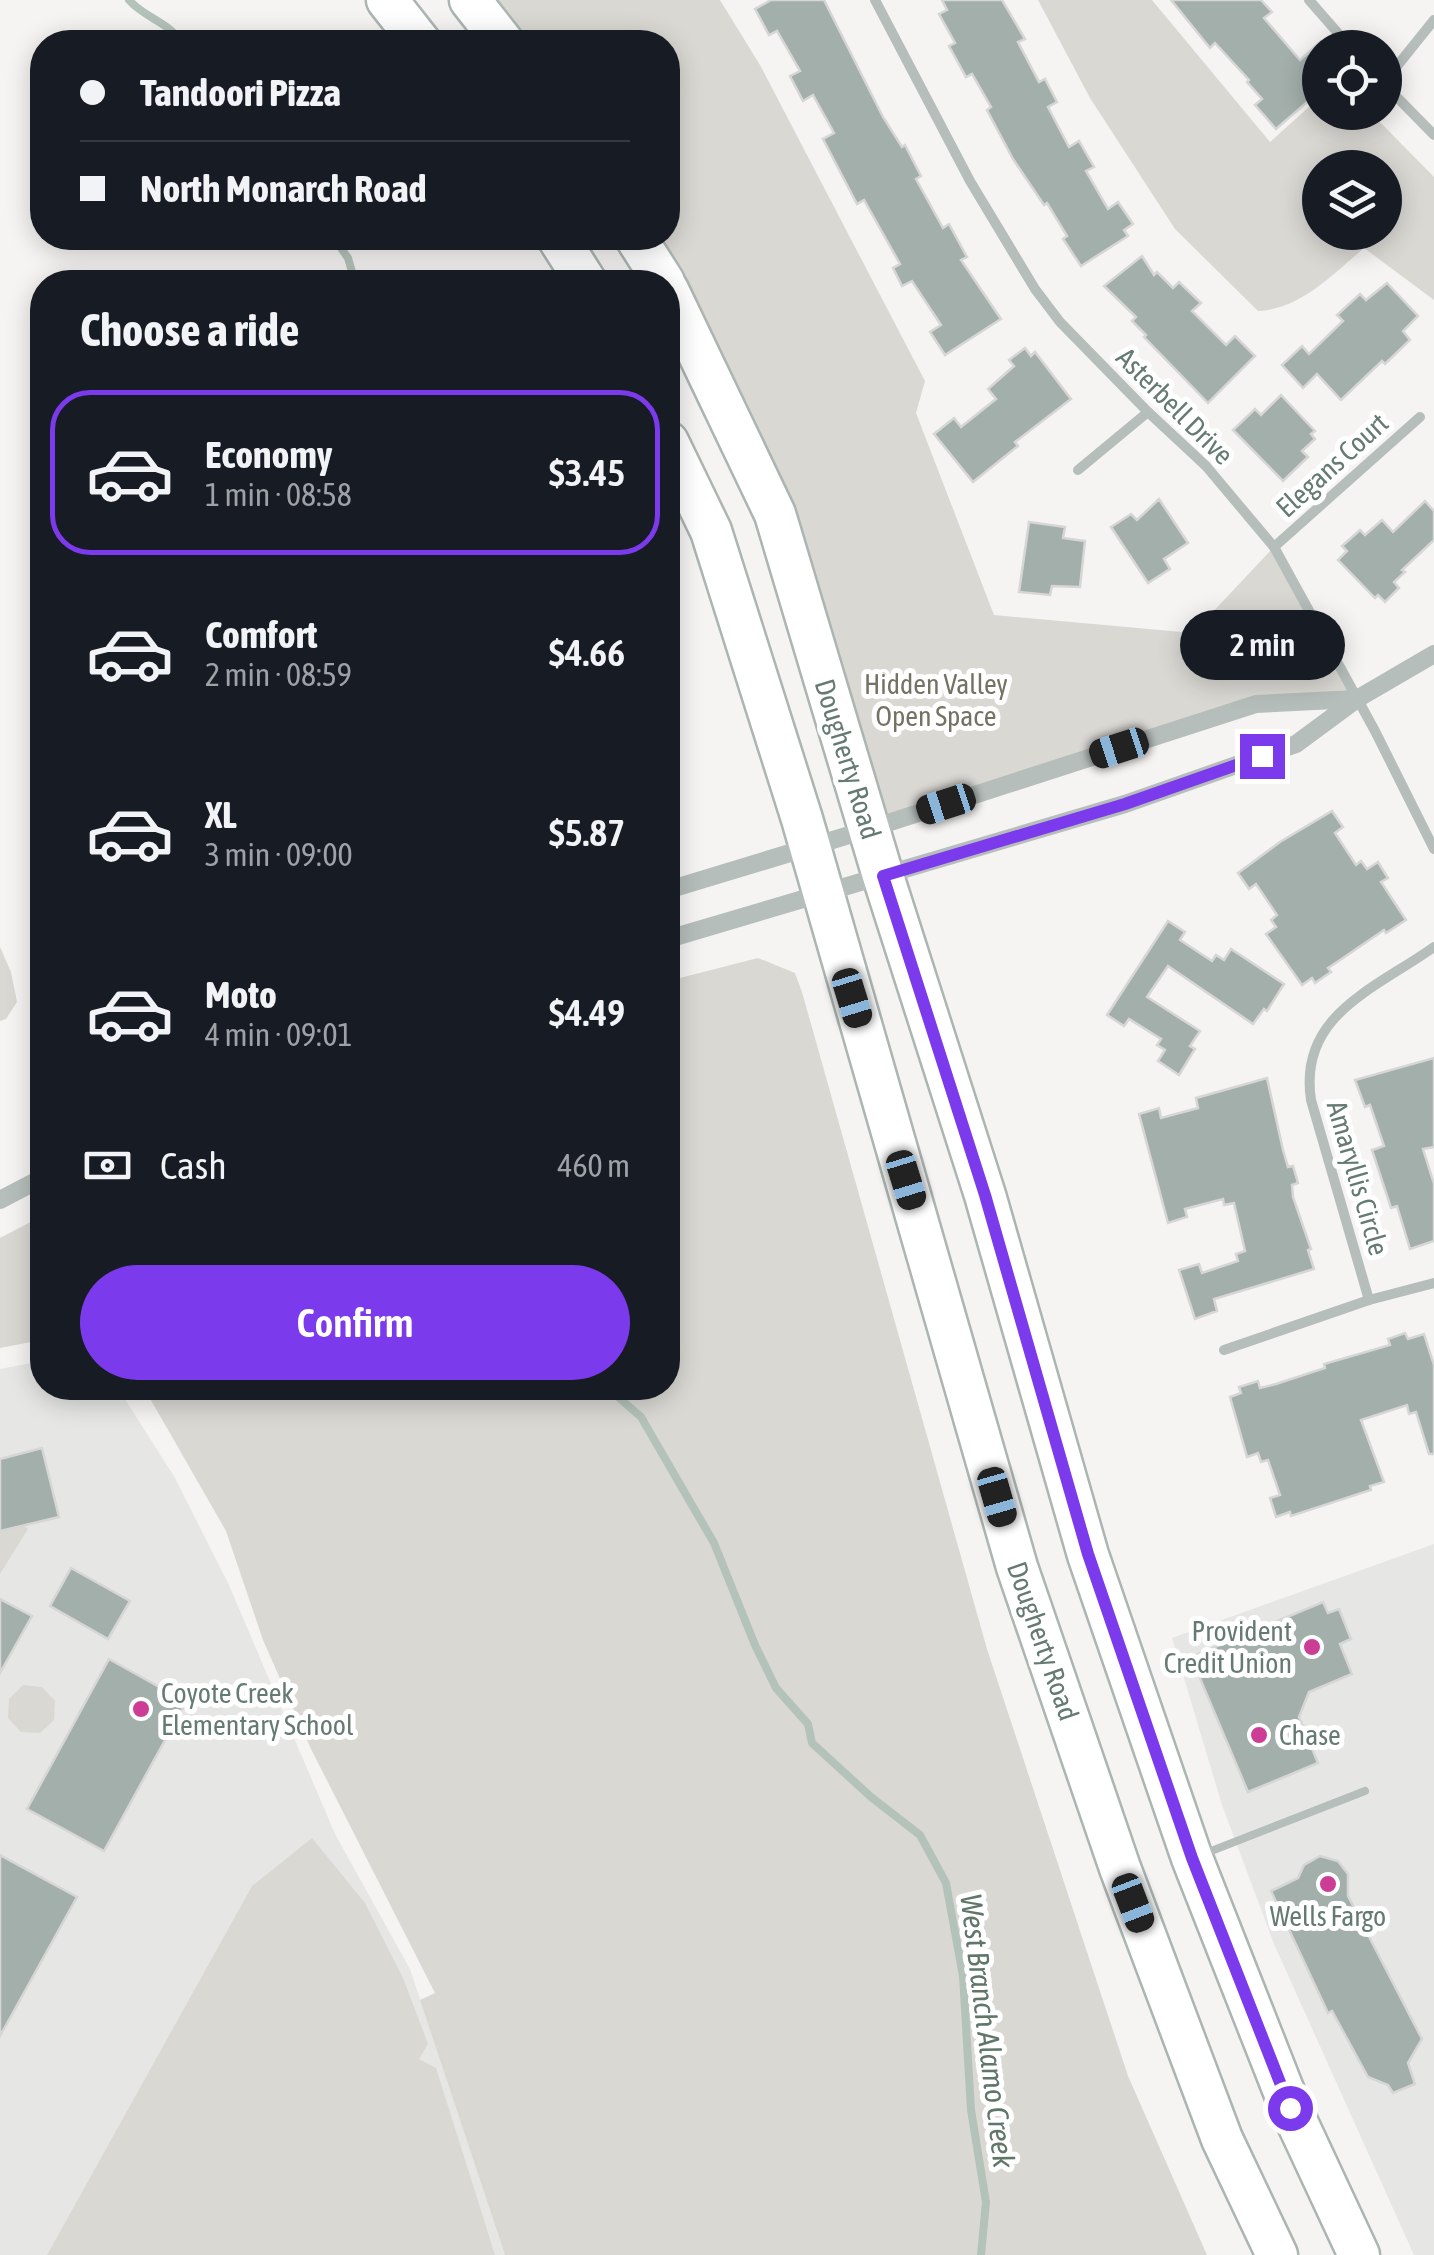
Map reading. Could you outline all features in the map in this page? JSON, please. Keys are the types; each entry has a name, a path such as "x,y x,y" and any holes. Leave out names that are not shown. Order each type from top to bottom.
{"main road":[{"path":"386,0 410,30"},
{"path":"470,0 494,30"},
{"name":"Dougherty Road","path":"680,315 775,514 883,876 985,1195 1088,1554 1192,1858 1290,2108 1359,2255"},
{"name":"Dougherty Road","path":"680,467 711,531 809,845 1017,1567 1126,1886 1222,2139 1277,2255"}],"street":[{"name":"Asterbell Drive","path":"875,0 970,181 1019,265 1060,322 1206,466 1274,547 1434,849"},
{"path":"1309,0 1335,30"},
{"path":"1402,61 1434,20"},
{"path":"1402,101 1434,135"},
{"path":"1078,470 1148,412"},
{"name":"Elegans Court","path":"1274,547 1420,416"},
{"path":"680,936 1125,804 1296,744 1356,698 1434,654"},
{"path":"680,886 1256,704 1356,698"},
{"name":"Amaryllis Circle","path":"1369,1300 1311,1100 1307,1075 1310,1058 1324,1027 1434,947"},
{"path":"0,1200 30,1184"},
{"name":"Amaryllis Circle","path":"1224,1350 1369,1300 1434,1283"}],"lane":[{"path":"1192,1858 1366,1791"}],"shaded area":[{"name":"Coyote Creek Elementary School","path":"30,1363 30,1400 126,1400 175,1478 229,1585 335,1834 410,1969 505,2255 0,2255 0,1369"},
{"path":"1434,1544 1434,2255 1414,2255 1274,1944 1222,1805 1172,1638"}],"green space":[{"name":"Hidden Valley Open Space","path":"470,0 720,0 760,65 925,381 916,413 994,615 1193,633 1274,547 1357,699 1256,704 869,829 775,514 680,325 680,270 652,270 642,250 680,250 680,30 494,30"},
{"path":"1038,0 1152,0 1270,142 1302,113 1302,130 1388,130 1434,177 1434,300 1367,250 1402,250 1402,150 1302,150 1302,250 1362,250 1302,297 1274,309 1258,311 1175,229 1090,98"},
{"path":"0,947 11,972 17,1002 6,1019 0,1021"},
{"path":"758,958 795,973 987,1649 1128,2076 1207,2255 505,2255 420,2000 435,1993 311,1749 263,1640 226,1531 151,1400 680,1400 680,978"},
{"path":"30,1222 30,1342 0,1348 0,1238"},
{"path":"23,1525 28,1529 0,1574 0,1531"},
{"path":"23,1685 42,1687 55,1701 54,1720 40,1733 21,1732 8,1718 9,1699"},
{"path":"312,1838 365,1903 403,1978 428,2044 419,2059 436,2068 495,2255 47,2255 252,1886"}],"building":[{"path":"771,0 824,0 883,117 902,147 905,145 921,176 916,179 943,228 949,224 967,257 961,260 1001,319 945,355 930,332 941,325 912,281 902,286 893,268 900,264 864,200 857,204 823,139 834,133 813,95 803,101 790,76 800,71 777,31 769,35 755,9"},
{"path":"942,0 1002,0 1025,39 1018,42 1039,82 1045,79 1057,102 1048,107 1069,147 1079,141 1094,167 1086,171 1108,209 1118,202 1133,224 1124,230 1128,236 1081,266 1063,239 1067,236 1047,203 1044,205 1013,159 972,74 966,77 949,46 955,43 939,14 947,10"},
{"path":"1171,0 1261,0 1272,12 1264,18 1302,58 1302,107 1276,129 1255,105 1262,99 1249,80 1215,43 1210,48"},
{"path":"1142,256 1154,275 1157,272 1173,288 1179,282 1201,303 1192,311 1226,345 1235,336 1255,356 1208,403 1144,337 1132,321 1136,317 1104,286"},
{"path":"1387,283 1418,316 1403,331 1410,340 1341,400 1317,374 1303,388 1282,365 1302,346 1309,354 1343,321 1337,315 1360,294 1366,300"},
{"path":"1025,348 1031,356 1035,352 1071,399 1015,442 1018,446 973,482 934,434 954,418 961,427 996,399 988,389 1014,366 1009,360"},
{"path":"1281,395 1315,431 1311,434 1315,439 1302,451 1308,457 1283,481 1233,430 1255,409 1261,415"},
{"path":"1159,499 1188,543 1164,559 1170,569 1148,583 1111,527 1131,514 1137,520"},
{"path":"1425,501 1434,511 1434,540 1402,570 1405,572 1394,582 1399,588 1385,602 1378,595 1375,598 1338,560 1347,551 1342,546 1360,530 1365,535 1382,520 1393,532"},
{"path":"1029,522 1065,527 1063,538 1085,541 1080,587 1052,586 1050,595 1019,592"},
{"path":"1332,811 1343,827 1335,833 1356,865 1361,861 1367,869 1378,862 1388,878 1381,882 1406,920 1386,933 1384,930 1328,968 1331,972 1315,983 1312,978 1302,985 1266,934 1276,927 1271,920 1277,915 1256,884 1249,889 1238,873"},
{"path":"1168,921 1185,932 1180,940 1212,961 1216,955 1224,960 1231,949 1284,984 1267,1011 1264,1009 1253,1024 1168,966 1147,997 1200,1031 1190,1046 1195,1049 1179,1075 1158,1061 1165,1050 1157,1045 1161,1039 1129,1019 1124,1026 1107,1015"},
{"path":"1434,1058 1434,1147 1423,1149 1434,1184 1434,1241 1410,1249 1397,1206 1391,1208 1372,1150 1384,1146 1370,1105 1365,1107 1355,1080"},
{"path":"1267,1078 1288,1167 1293,1166 1298,1183 1292,1185 1293,1197 1314,1269 1214,1299 1217,1311 1195,1319 1179,1270 1199,1264 1202,1273 1238,1261 1236,1254 1245,1251 1234,1203 1224,1205 1223,1199 1185,1209 1187,1217 1168,1223 1139,1114 1159,1108 1161,1118 1198,1108 1196,1098"},
{"path":"1405,1333 1408,1339 1424,1334 1434,1365 1434,1454 1429,1454 1416,1412 1409,1414 1407,1405 1361,1420 1384,1482 1370,1486 1371,1490 1291,1516 1290,1512 1276,1517 1270,1498 1280,1495 1268,1460 1261,1462 1258,1453 1247,1457 1230,1397 1241,1393 1239,1387 1258,1381 1260,1388 1276,1384 1325,1368 1324,1364 1390,1345 1388,1339"},
{"path":"42,1448 59,1517 0,1531 0,1459"},
{"path":"71,1568 130,1601 108,1639 50,1606"},
{"path":"0,1599 32,1616 0,1673"},
{"path":"1323,1602 1328,1613 1339,1609 1351,1639 1340,1644 1352,1674 1309,1692 1299,1717 1318,1763 1248,1792 1191,1657"},
{"path":"109,1659 186,1702 104,1851 27,1809"},
{"path":"0,1855 77,1897 0,2036"},
{"path":"1320,1856 1338,1861 1348,1874 1348,1896 1422,2039 1408,2063 1415,2084 1393,2093 1388,2085 1368,2077 1332,2011 1328,2013 1271,1891 1298,1878 1304,1865"}],"waterway":[{"name":"West Branch Alamo Creek","path":"129,0 170,30"},
{"name":"West Branch Alamo Creek","path":"342,250 352,270"},
{"name":"West Branch Alamo Creek","path":"622,1400 641,1417 714,1543 776,1688 808,1724 812,1743 920,1835 946,1883 963,1976 971,2110 986,2202 981,2255"}],"place":[{"name":"Provident Credit Union","path":"1312,1647"},
{"name":"Coyote Creek Elementary School","path":"141,1709"},
{"name":"Chase","path":"1259,1735"},
{"name":"Wells Fargo","path":"1328,1884"}],"route":[{"path":"1262,756 1125,804 883,876 985,1195 1088,1554 1192,1858 1290,2108"}]}
